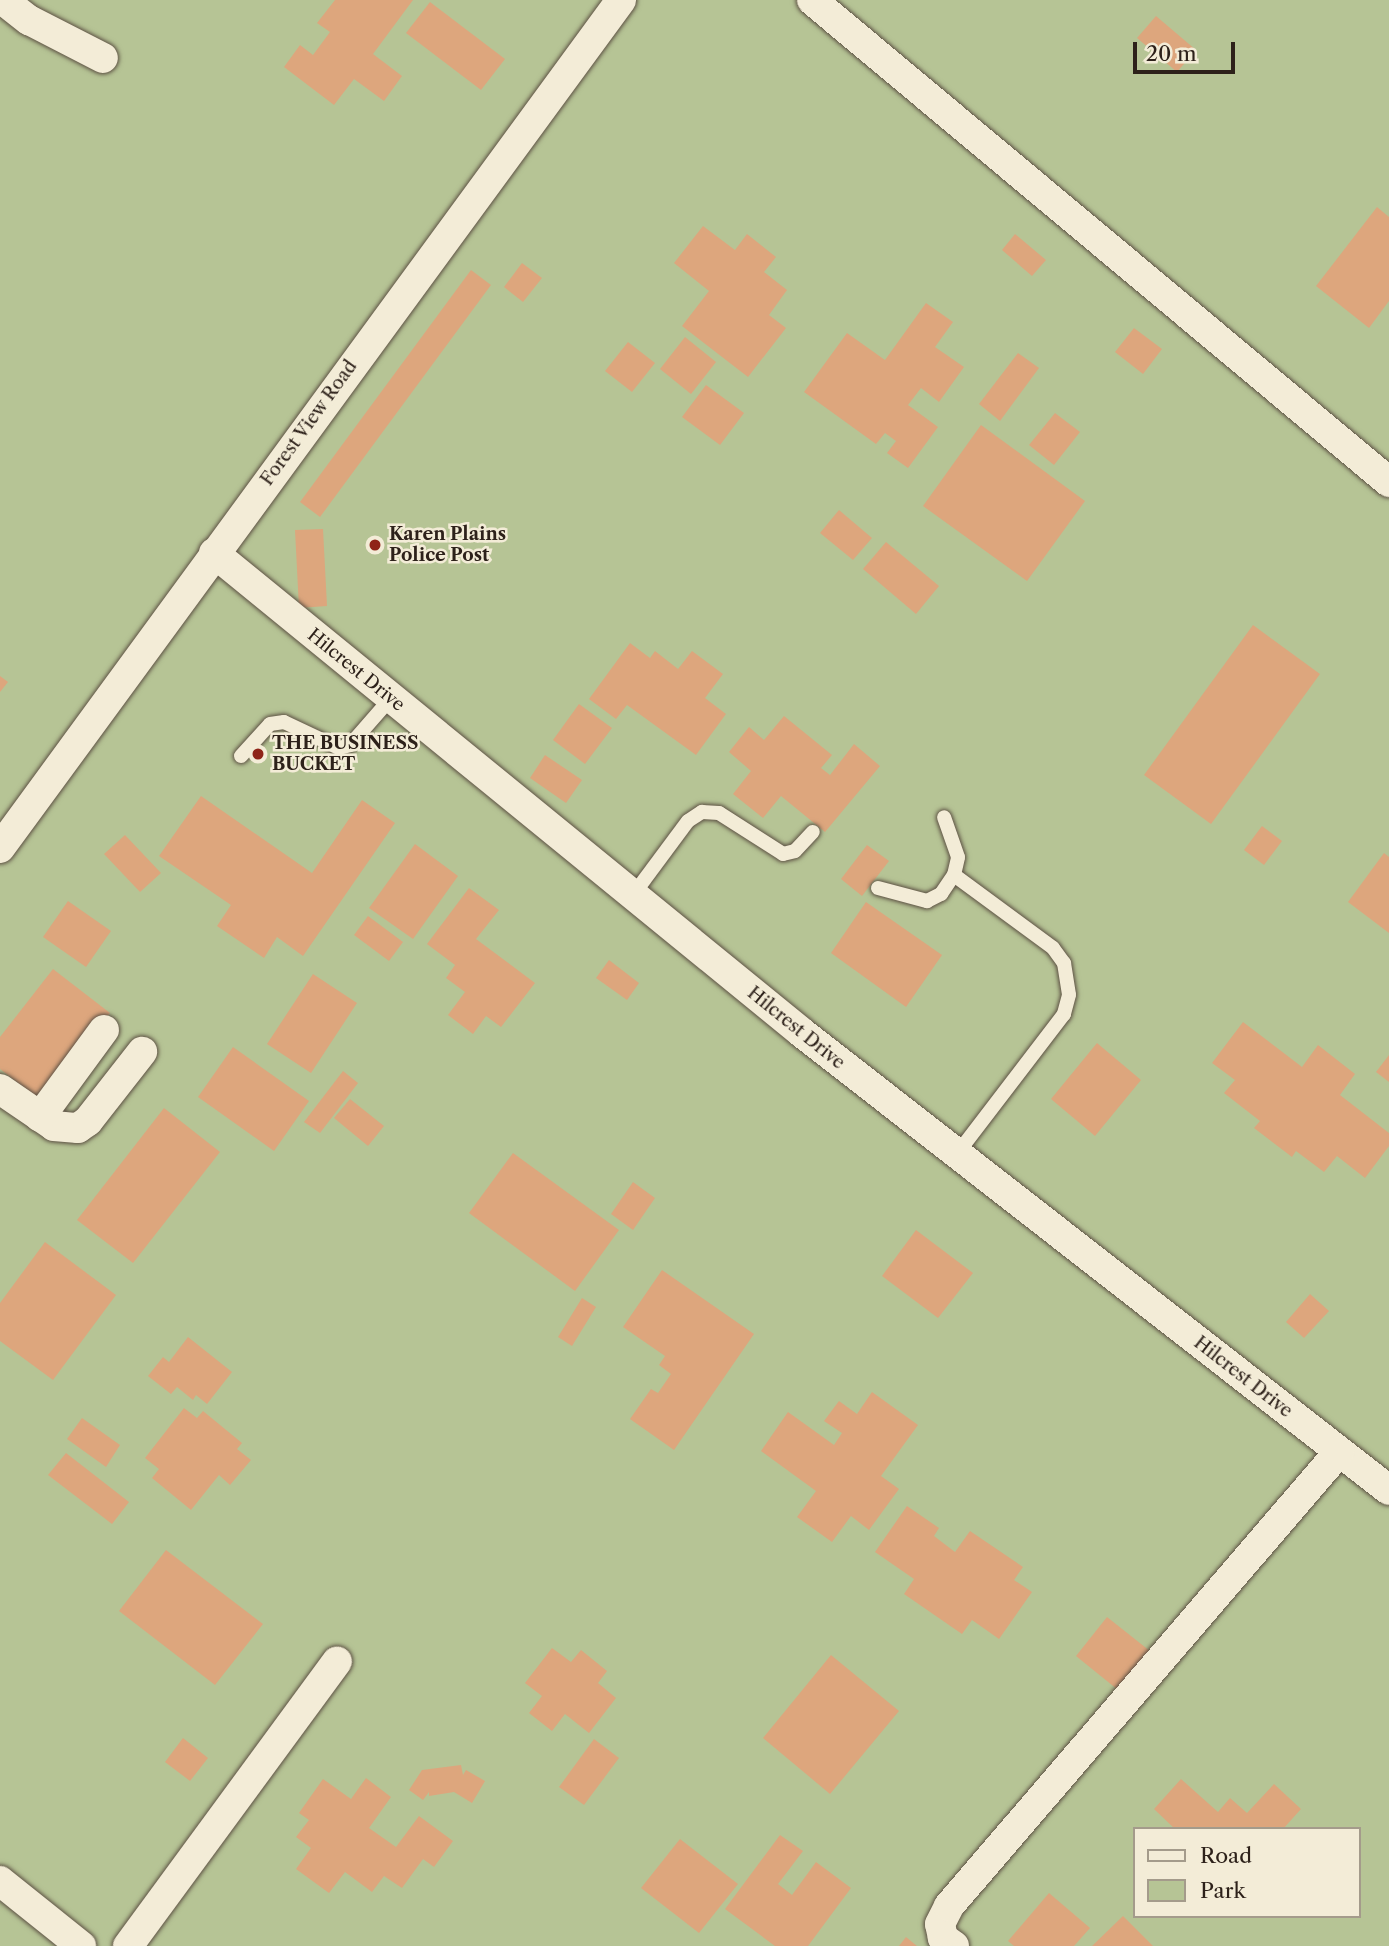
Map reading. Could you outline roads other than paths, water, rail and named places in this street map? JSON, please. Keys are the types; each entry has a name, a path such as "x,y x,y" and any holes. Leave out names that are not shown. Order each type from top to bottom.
{"street":[{"path":"3,0 29,20 103,58"},
{"name":"Forest View Road","path":"0,848 214,552 621,0"},
{"path":"812,0 1389,482"},
{"name":"Hilcrest Drive","path":"214,552 633,895 957,1154 1389,1490"},
{"path":"40,1116 104,1030"},
{"path":"0,1089 54,1126 78,1128 88,1121 142,1052"},
{"path":"954,1946 943,1938 940,1924 949,1906 1339,1452"},
{"path":"128,1946 337,1662"},
{"path":"0,1881 81,1946"}],"lane":[{"path":"241,756 270,724 284,722 339,748 350,745 391,698"},
{"path":"633,895 688,821 702,812 719,813 783,854 795,851 813,832"},
{"path":"878,888 928,901 941,894 954,875 958,857 944,817"},
{"path":"954,875 1053,948 1064,963 1069,995 1064,1014 957,1154"}],"place":[{"name":"Karen Plains Police Post","path":"375,545"},
{"name":"THE BUSINESS BUCKET","path":"258,754"}]}
